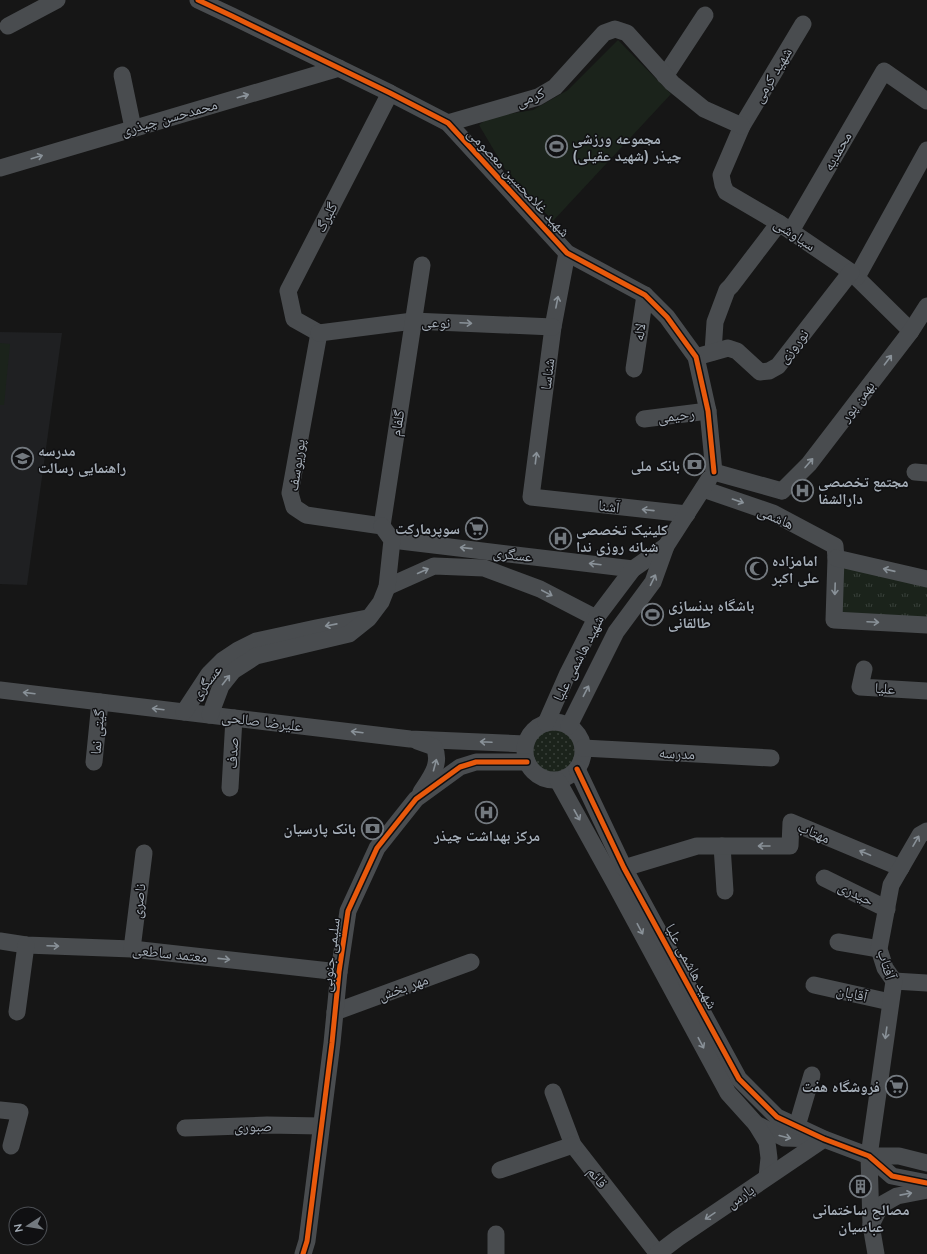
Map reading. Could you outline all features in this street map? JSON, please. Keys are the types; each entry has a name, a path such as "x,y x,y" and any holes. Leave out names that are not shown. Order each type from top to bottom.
{"street":[{"path":"8,26 57,0"},
{"name":"شهید غلامحسین معصومی","path":"198,0 232,8 339,68 448,123 567,252 645,295 667,317 696,357 708,411 714,472"},
{"path":"705,15 665,76 704,109 742,126"},
{"name":"شهید کرمی","path":"742,126 803,24"},
{"name":"کرمی","path":"448,123 538,97 555,87 604,32 615,29 627,33 665,76"},
{"name":"محمدحسن چیذری","path":"0,168 339,68"},
{"name":"محمدیه","path":"713,352 715,322 727,290 785,227 884,71 927,101"},
{"path":"122,75 133,128"},
{"name":"گلبرگ","path":"319,333 294,319 288,291 390,93"},
{"name":"سیاوشی","path":"742,126 721,175 722,185 726,192 785,227 854,275 911,331"},
{"name":"نوروزی","path":"696,357 728,348 737,351 760,372 770,371 778,366 854,275 927,150"},
{"name":"شناسا","path":"531,497 553,328 567,252"},
{"name":"گلفام","path":"382,526 422,265"},
{"name":"لاله","path":"634,369 645,295"},
{"name":"بهمن پور","path":"782,491 809,464 911,331 927,306"},
{"name":"نوعی","path":"319,333 413,321 553,328"},
{"name":"پوریوسف","path":"319,333 290,493 294,508 306,515 382,526"},
{"name":"رحیمی","path":"644,419 708,411"},
{"name":"هاشمی","path":"714,472 782,491"},
{"name":"شهید هاشمی علیا","path":"569,726 616,632 652,582 666,546 714,472"},
{"name":"هاشمی","path":"703,489 773,513 835,546 834,620 927,625"},
{"path":"773,513 781,510 784,504 782,491"},
{"name":"آشنا","path":"531,497 687,514"},
{"path":"382,526 392,540"},
{"name":"عسگری","path":"210,715 221,686 233,671 256,656 349,634 369,618 381,602 387,587 392,540 633,569"},
{"name":"شهید هاشمی علیا","path":"546,723 568,673 596,618 633,569 666,546"},
{"path":"836,558 927,579"},
{"name":"عسگری","path":"387,587 434,566 484,568 540,588 596,618"},
{"name":"عسگری","path":"184,712 209,674 223,660 238,650 256,641 369,618"},
{"name":"علیا","path":"864,670 860,687 927,691"},
{"name":"علیرضا صالحی","path":"0,690 410,739 525,744"},
{"name":"گیتی نما","path":"94,762 100,702"},
{"name":"صدف","path":"230,788 234,718"},
{"path":"546,723 561,723 569,726 576,731 581,739 583,748 581,762 578,769 566,779 558,781 539,777 526,762 525,744 528,737 538,726 546,723"},
{"path":"410,739 434,747 437,754 436,766 416,798"},
{"name":"مدرسه","path":"583,748 771,758"},
{"name":"سلیمی جنوبی","path":"303,1254 307,1241 322,1126 339,972 348,911 377,848 416,798 460,767 476,762 526,762"},
{"name":"شهید هاشمی علیا","path":"578,769 624,868 740,1079 777,1117 824,1139"},
{"name":"شهید هاشمی علیا","path":"558,781 616,884 728,1093 756,1124 784,1138 824,1139"},
{"name":"مهتاب","path":"624,868 697,846 790,846 791,822 901,868"},
{"name":"آفتاب","path":"876,1254 871,1225 869,1156 894,981 885,968 879,949 891,885 920,835 927,830"},
{"path":"722,846 725,891"},
{"name":"ناصری","path":"132,949 144,853"},
{"name":"حیدری","path":"824,878 887,909"},
{"name":"معتمد ساطعی","path":"0,941 26,945 132,949 339,972"},
{"path":"838,942 879,949"},
{"path":"17,1012 26,945"},
{"name":"مهر بخش","path":"335,1012 471,962"},
{"path":"894,981 927,982"},
{"name":"آقایان","path":"814,985 890,1002"},
{"path":"797,1126 812,1075"},
{"name":"قائم","path":"553,1092 574,1145 657,1254"},
{"path":"0,1110 20,1112 11,1146"},
{"path":"756,1124 767,1142 769,1158 767,1177"},
{"name":"صبوری","path":"185,1128 267,1125 322,1126"},
{"path":"824,1139 869,1156 892,1176 927,1183"},
{"name":"پارس","path":"657,1254 678,1246 767,1177 824,1139"},
{"path":"500,1170 574,1145"},
{"path":"869,1156 899,1156 927,1163"},
{"path":"871,1225 881,1205 896,1196 927,1190"},
{"path":"496,1234 496,1254"}],"shaded area":[{"name":"مدرسه راهنمایی رسالت","path":"0,332 62,333 27,585 0,584"}],"green space":[{"name":"مجموعه ورزشی چیذر (شهید عقیلی)","path":"618,40 671,94 553,221 505,169 479,125 489,117 533,110 568,90"},
{"path":"0,343 10,344 4,405 0,405"},
{"path":"841,563 927,583 927,622 840,617"},
{"path":"554,726 563,728 571,733 576,741 578,750 576,759 571,767 563,772 554,774 545,772 537,767 532,759 530,750 532,741 537,733 545,728"}],"cycle path":[{"path":"198,0 390,93 448,123 567,253 645,295 667,317 696,357 708,411 714,472"},
{"path":"303,1254 307,1241 332,1043 339,972 348,911 377,848 416,799 460,767 476,762 527,762"},
{"path":"577,769 624,868 739,1079 777,1117 824,1139 869,1156 892,1176 927,1183"}],"place":[{"name":"مجموعه ورزشی چیذر (شهید عقیلی)","path":"557,147"},
{"name":"مدرسه راهنمایی رسالت","path":"22,459"},
{"name":"بانک ملی","path":"695,465"},
{"name":"مجتمع تخصصی دارالشفا","path":"802,490"},
{"name":"سوپرمارکت","path":"476,528"},
{"name":"کلینیک تخصصی شبانه روزی ندا","path":"560,538"},
{"name":"امامزاده علی اکبر","path":"756,569"},
{"name":"باشگاه بدنسازی طالقانی","path":"652,614"},
{"name":"مرکز بهداشت چیذر","path":"487,812"},
{"name":"بانک پارسیان","path":"372,828"},
{"name":"فروشگاه هفت","path":"896,1086"},
{"name":"مصالح ساختمانی عباسیان","path":"861,1186"}]}
